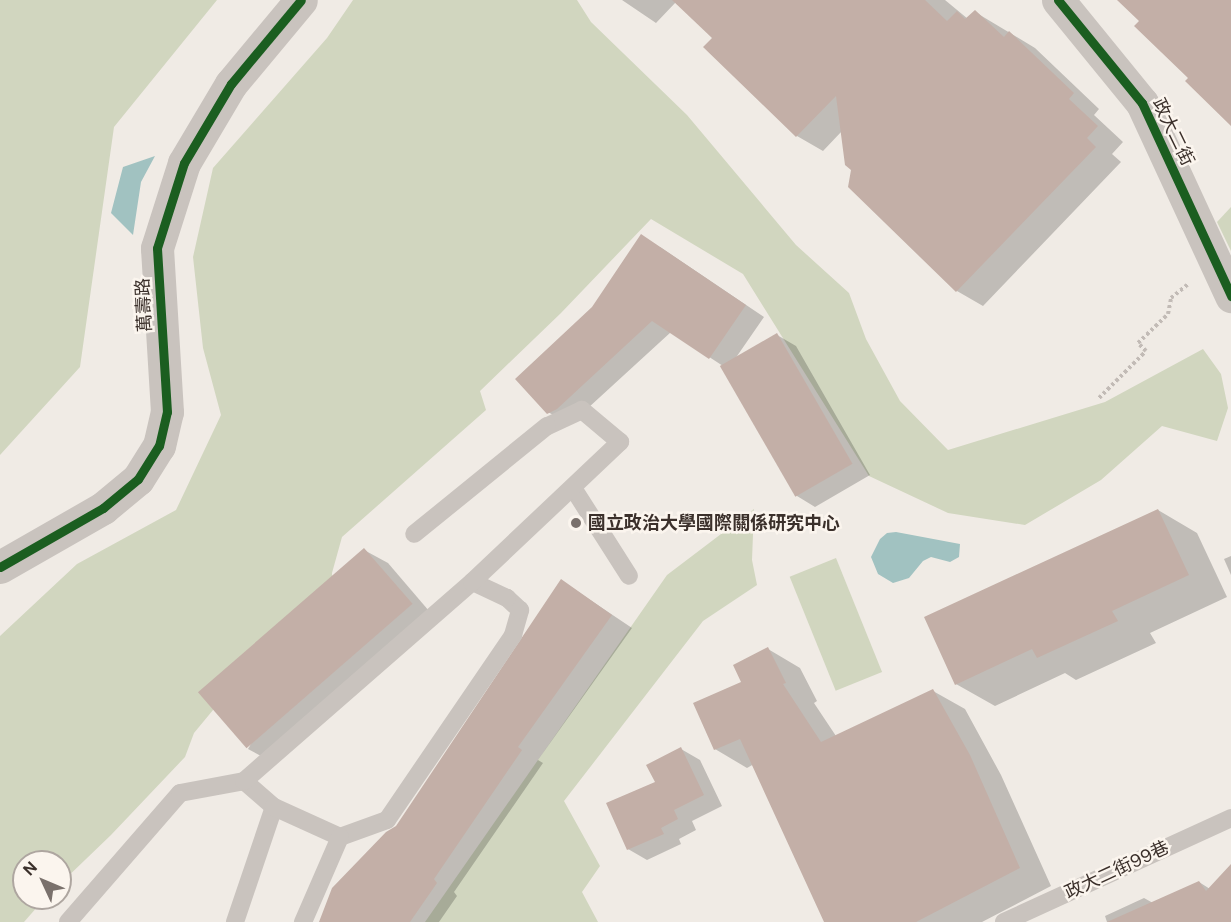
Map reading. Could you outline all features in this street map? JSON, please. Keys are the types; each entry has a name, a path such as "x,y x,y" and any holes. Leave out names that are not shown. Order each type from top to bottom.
{"street":[{"name":"萬壽路","path":"0,567 103,508 138,479 159,446 167,412 157,248 190,153 231,84 301,0"},
{"name":"政大二街","path":"1058,0 1142,103 1231,296"}],"lane":[{"path":"68,922 180,794 244,781 472,582 620,442 582,410 547,426 414,534"},
{"path":"573,488 629,576"},
{"path":"244,781 274,807 340,837 387,820 513,635 520,610 507,598 472,582"},
{"path":"235,922 274,807"},
{"name":"政大二街99巷","path":"1004,922 1231,818"},
{"path":"303,922 340,837"}],"path":[{"path":"1098,398 1146,351 1138,343 1168,314 1171,298 1183,290 1211,252"}],"green space":[{"path":"0,0 217,0 114,127 80,367 0,455"},
{"path":"353,0 577,0 591,22 687,115 796,245 849,293 866,339 900,401 948,450 1105,402 1203,349 1221,374 1228,408 1217,441 1162,426 1101,480 1025,525 948,513 869,476 743,274 651,219 561,313 480,391 486,410 342,537 332,573 333,596 242,675 194,733 185,757 111,835 72,872 72,850 12,850 12,910 34,910 24,922 0,922 0,636 77,564 176,510 221,415 203,348 193,257 213,168 327,38"},
{"path":"1231,207 1231,251 1217,222"},
{"path":"754,509 752,560 757,585 703,621 564,801 600,866 582,892 598,922 425,922 667,575"},
{"path":"836,558 882,672 836,691 790,577"}],"water":[{"path":"155,156 141,182 133,235 111,213 123,167"},
{"path":"896,532 960,544 959,557 950,562 931,557 923,561 909,578 893,583 878,574 871,557 880,539 887,533"}],"building":[{"path":"672,0 925,0 947,21 957,11 965,19 975,10 1004,37 1009,31 1074,93 1069,99 1098,126 1087,138 1096,147 956,292 848,187 851,170 845,165 836,96 796,137 703,47 712,38"},
{"path":"1117,0 1231,0 1231,126 1185,81 1188,78 1134,26 1139,21"},
{"path":"641,234 746,305 709,359 652,321 557,409 547,414 515,379 592,307"},
{"path":"777,333 852,464 795,497 720,366"},
{"path":"1158,509 1189,575 1112,611 1118,621 1037,658 1032,649 955,685 924,617"},
{"path":"364,548 413,604 247,748 198,692"},
{"path":"561,579 612,615 518,747 522,750 434,879 437,883 410,922 319,922 332,888 386,832 396,826"},
{"path":"768,647 786,683 783,684 821,742 933,689 970,755 1020,868 916,922 824,922 740,739 714,750 693,703 741,682 733,665"},
{"path":"681,747 704,795 674,810 678,819 661,828 664,834 627,850 606,803 655,782 646,765"},
{"path":"1231,864 1231,922 1107,922 1199,881 1206,891"}],"cycle path":[{"path":"0,567 103,508 138,479 159,446 167,412 157,248 184,163 231,84 301,0"},
{"path":"1058,0 1142,103 1231,296"}],"place":[{"name":"國立政治大學國際關係研究中心","path":"576,523"}]}
